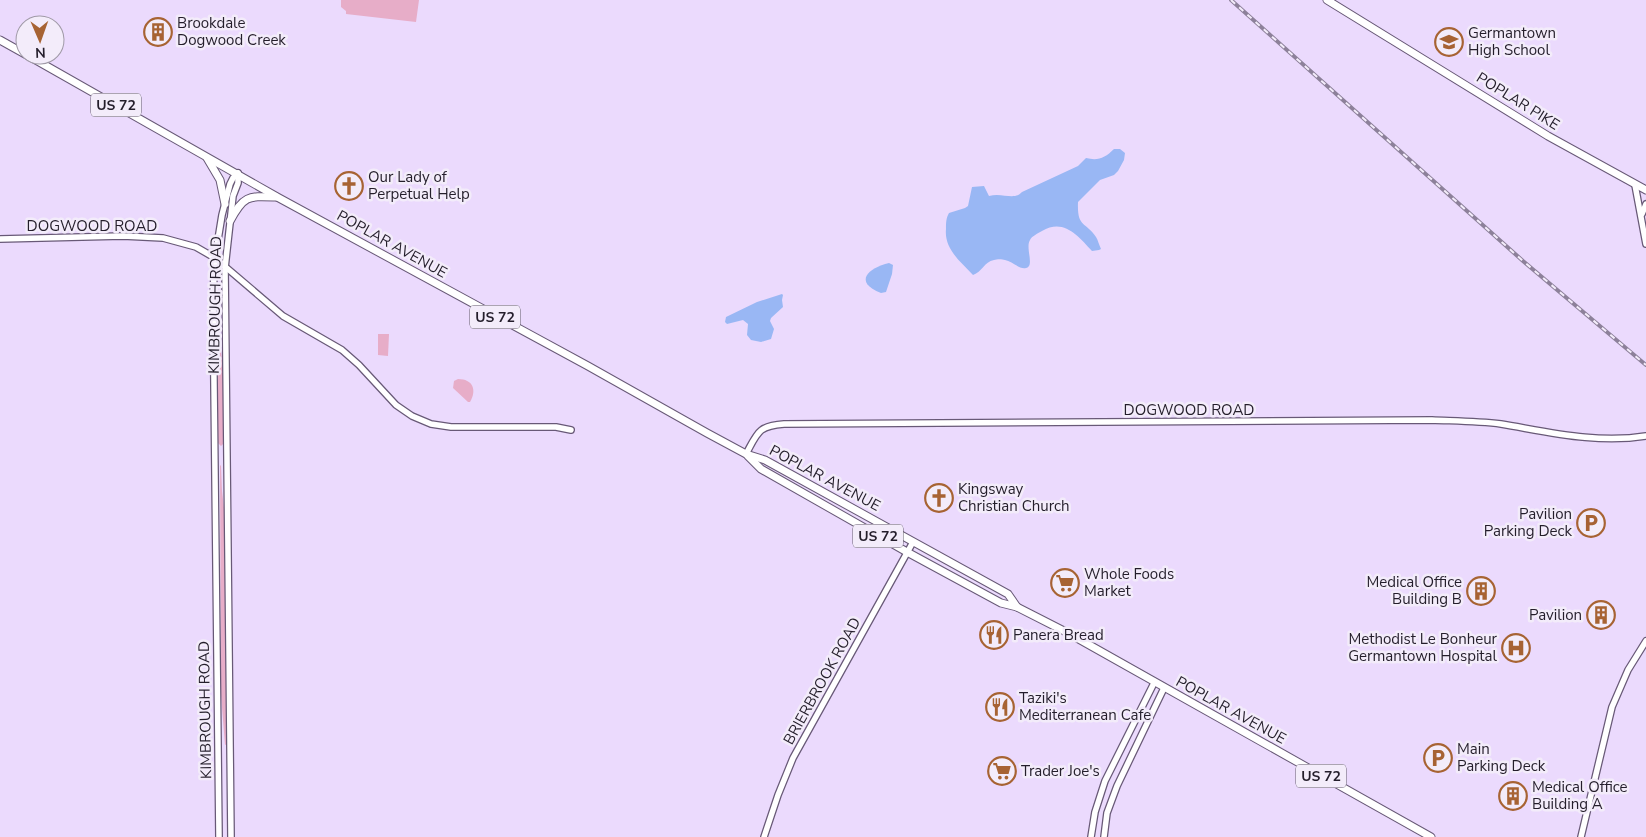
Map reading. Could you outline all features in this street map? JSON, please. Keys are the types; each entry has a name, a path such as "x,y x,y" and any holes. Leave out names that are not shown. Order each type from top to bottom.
{"main road":[{"name":"POPLAR PIKE","path":"1327,0 1548,136 1646,190"},
{"name":"POPLAR AVENUE","path":"0,40 15,48"},
{"name":"POPLAR AVENUE","path":"45,65 279,198 746,454 765,460 1008,594 1017,607"},
{"path":"205,156 220,180 225,204"},
{"path":"230,221 243,200 252,197 279,198"},
{"name":"POPLAR AVENUE","path":"746,454 761,469 907,552 1001,603 1017,607 1068,634 1431,837"}],"street":[{"name":"KIMBROUGH ROAD","path":"219,837 213,303 215,258 225,204 233,178 238,173"},
{"name":"KIMBROUGH ROAD","path":"232,837 225,268 233,196 238,183 238,173"},
{"path":"1635,185 1646,244"},
{"path":"1642,219 1642,210 1646,204"},
{"name":"DOGWOOD ROAD","path":"0,239 123,236 163,238 196,247 215,258 283,316 342,350 359,365 396,405 421,421 451,427 556,427 571,430"},
{"name":"DOGWOOD ROAD","path":"746,454 762,428 770,425 784,424 1441,420 1500,424 1564,436 1633,438 1646,436"},
{"name":"BRIERBROOK ROAD","path":"764,837 793,758 913,542"},
{"path":"1582,837 1612,707 1623,679 1646,641"},
{"path":"1091,837 1095,812 1105,781 1154,683"},
{"path":"1104,837 1107,813 1117,786 1164,688"}],"shaded area":[{"path":"341,0 419,0 416,22 346,14 346,11 341,7"},
{"path":"218,282 219,331 224,381 224,443 221,446 218,443"},
{"path":"378,334 389,334 388,356 378,355"},
{"path":"458,379 467,381 472,386 473,393 470,402 453,388 454,381"},
{"path":"220,465 225,516 227,744 225,745 221,695"}],"water":[{"path":"1114,149 1120,149 1125,153 1124,160 1118,171 1114,175 1100,180 1078,202 1080,220 1096,237 1101,249 1092,251 1070,230 1057,227 1050,228 1035,235 1030,240 1029,267 1021,268 1008,261 997,259 988,263 973,275 950,249 946,236 947,217 949,213 968,206 972,187 984,186 989,196 1019,195 1078,166 1086,158 1101,158 1108,155"},
{"path":"889,263 893,265 886,292 881,293 872,289 867,284 867,276 875,268"},
{"path":"782,294 783,307 770,321 774,329 771,339 761,342 751,340 747,335 748,324 743,320 727,324 725,322 726,317 757,302"}],"railway":[{"path":"1231,0 1523,261 1646,365"}],"place":[{"name":"Brookdale Dogwood Creek","path":"158,32"},
{"name":"Germantown High School","path":"1449,42"},
{"name":"Our Lady of Perpetual Help","path":"349,186"},
{"name":"Kingsway Christian Church","path":"939,498"},
{"name":"Pavilion Parking Deck","path":"1591,523"},
{"name":"Whole Foods Market","path":"1065,583"},
{"name":"Medical Office Building B","path":"1481,591"},
{"name":"Pavilion","path":"1601,615"},
{"name":"Panera Bread","path":"994,635"},
{"name":"Methodist Le Bonheur Germantown Hospital","path":"1516,648"},
{"name":"Taziki's Mediterranean Cafe","path":"1000,707"},
{"name":"Main Parking Deck","path":"1438,758"},
{"name":"Trader Joe's","path":"1002,771"},
{"name":"Medical Office Building A","path":"1513,796"}]}
